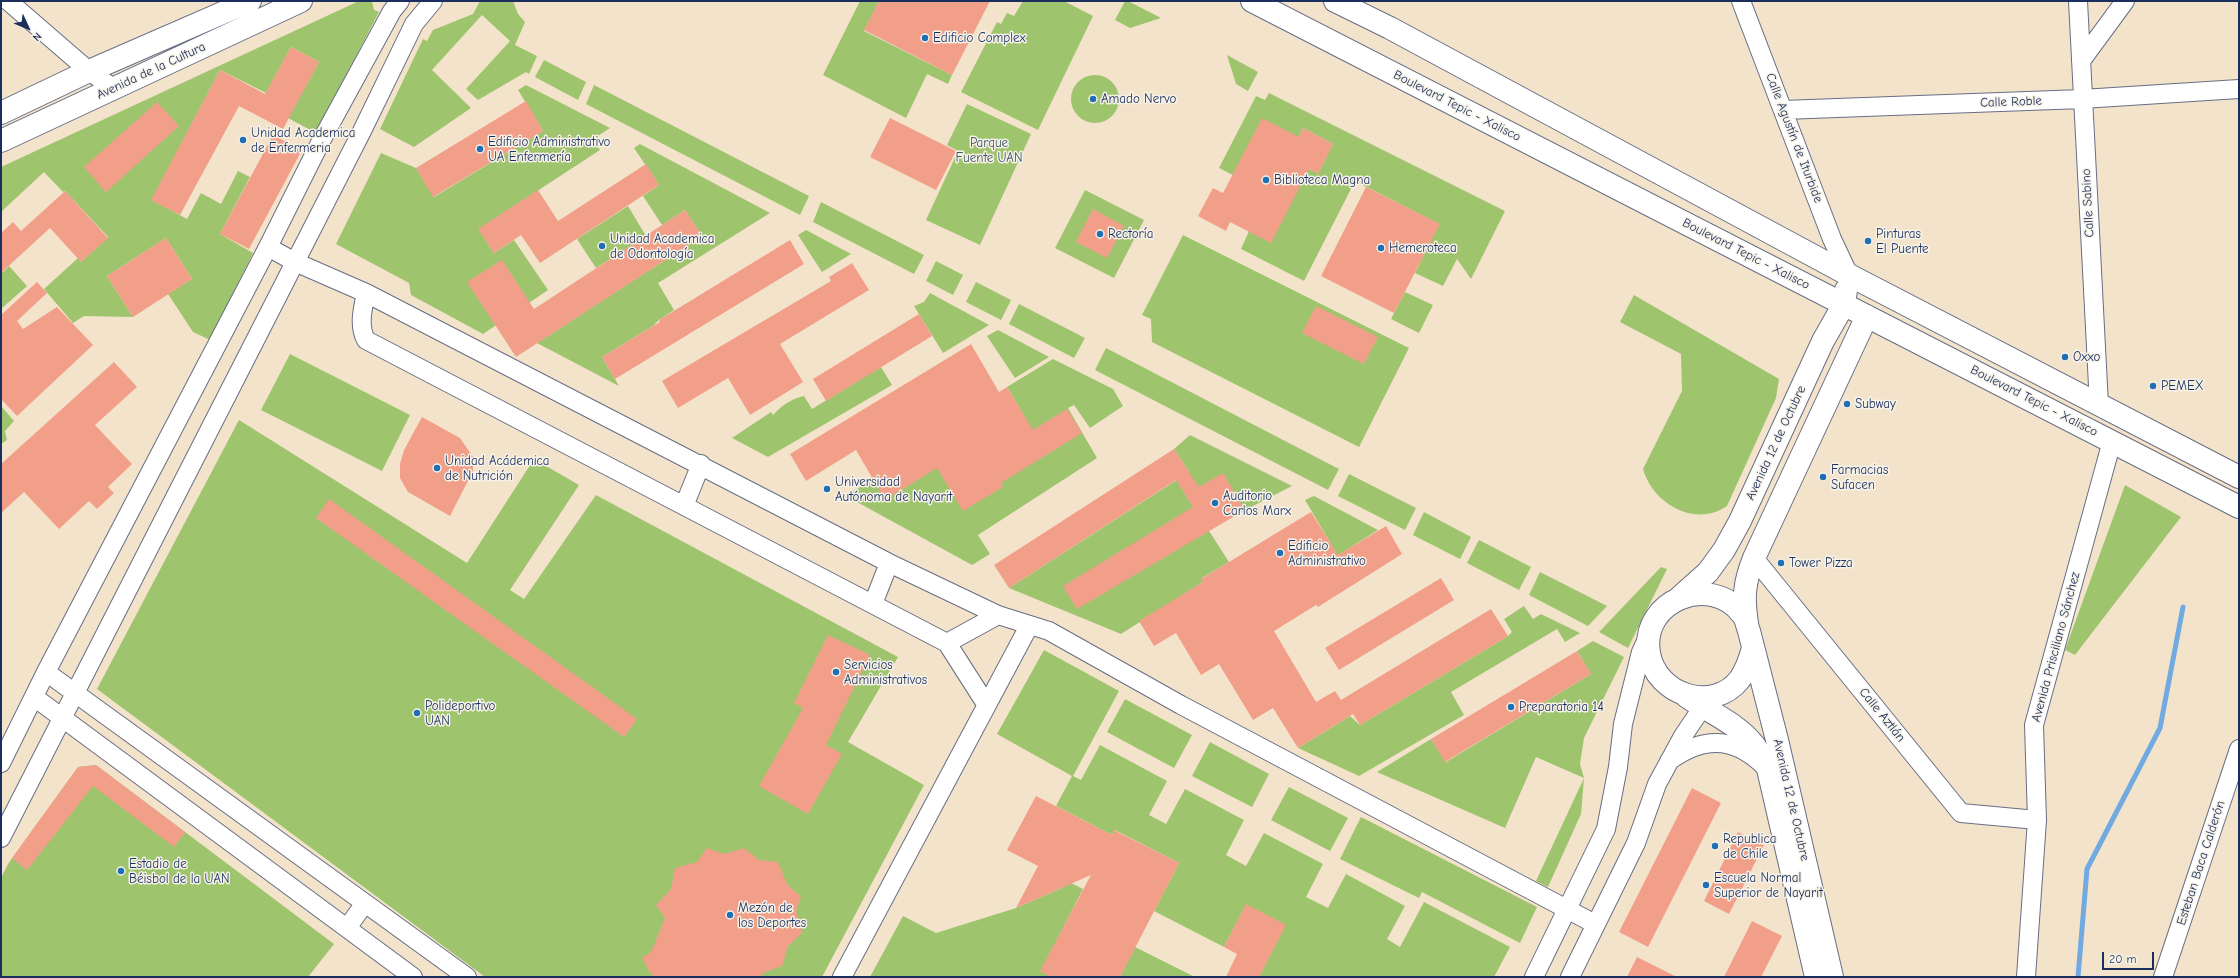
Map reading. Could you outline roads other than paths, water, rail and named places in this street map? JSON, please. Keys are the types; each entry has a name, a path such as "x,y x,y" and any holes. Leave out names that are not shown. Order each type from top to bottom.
{"main road":[{"name":"Avenida de la Cultura","path":"1,113 89,71 250,1"},
{"name":"Avenida de la Cultura","path":"1,141 301,1"},
{"name":"Boulevard Tepic - Xalisco","path":"1252,1 2239,507"},
{"name":"Boulevard Tepic - Xalisco","path":"1335,1 1390,28 1849,275 2239,477"},
{"name":"Avenida 12 de Octubre","path":"1816,977 1768,769 1754,745 1744,735 1718,715 1702,708 1683,694 1670,688 1660,678 1652,665 1649,651 1649,637 1654,623 1664,608 1679,598 1708,572 1724,550 1740,521 1823,341 1844,304 1849,275"},
{"path":"1849,275 1867,316"},
{"name":"Avenida 12 de Octubre","path":"1683,694 1705,697 1726,690 1743,675 1749,665 1750,638 1744,595 1748,574 1754,558 1867,316"},
{"name":"Avenida 12 de Octubre","path":"1679,598 1697,593 1714,595 1735,606 1743,615 1777,740 1832,977"}],"street":[{"path":"8,1 89,71 112,88"},
{"path":"1,763 46,672 268,247 321,141 392,11 400,1"},
{"path":"1,838 295,262 414,24 433,1"},
{"name":"Calle Agustín de Iturbide","path":"1741,1 1832,239 1849,275"},
{"name":"Calle Sabino","path":"2078,1 2099,405"},
{"path":"2081,61 2125,1"},
{"name":"Calle Roble","path":"1783,110 2082,99 2239,89"},
{"path":"268,247 295,262 366,293 701,464 889,563 998,616 1049,632 1181,705 1595,924"},
{"path":"366,293 362,314 361,332 366,340 947,643 986,704"},
{"name":"Avenida Prisciliano Sánchez","path":"2026,977 2037,820 2034,725 2112,441"},
{"path":"684,506 701,464"},
{"name":"Calle Aztlán","path":"1754,558 1961,813 2037,820"},
{"path":"872,604 889,563"},
{"path":"947,643 998,616"},
{"path":"1534,977 1606,829 1618,767 1623,724 1642,652 1654,623"},
{"path":"842,977 986,704 1029,626"},
{"path":"46,672 467,977"},
{"path":"1570,977 1636,843 1657,784 1682,736 1702,708 1726,690"},
{"path":"34,697 413,977"},
{"path":"1669,761 1690,749 1718,742 1729,743 1751,754 1768,769"},
{"name":"Esteban Baca Calderón","path":"2163,977 2239,749"},
{"path":"347,928 365,903"}],"waterway":[{"path":"2078,977 2087,869 2160,728 2183,607"}],"place":[{"name":"Edificio Complex","path":"925,38"},
{"name":"Amado Nervo","path":"1093,99"},
{"name":"Unidad Academica de Enfermeria","path":"243,140"},
{"name":"Edificio Administrativo UA Enfermería","path":"480,149"},
{"name":"Biblioteca Magna","path":"1266,180"},
{"name":"Rectoría","path":"1100,234"},
{"name":"Pinturas El Puente","path":"1868,241"},
{"name":"Unidad Academica de Odontología","path":"602,246"},
{"name":"Hemeroteca","path":"1381,248"},
{"name":"Oxxo","path":"2065,357"},
{"name":"PEMEX","path":"2153,386"},
{"name":"Subway","path":"1847,404"},
{"name":"Unidad Acádemica de Nutrición","path":"437,468"},
{"name":"Farmacias Sufacen","path":"1823,477"},
{"name":"Universidad Autónoma de Nayarit","path":"827,489"},
{"name":"Auditorio Carlos Marx","path":"1215,503"},
{"name":"Edificio Administrativo","path":"1280,553"},
{"name":"Tower Pizza","path":"1781,563"},
{"name":"Servicios Administrativos","path":"836,672"},
{"name":"Preparatoria 14","path":"1511,707"},
{"name":"Polideportivo UAN","path":"417,713"},
{"name":"Republica de Chile","path":"1715,846"},
{"name":"Estadio de Béisbol de la UAN","path":"121,871"},
{"name":"Escuela Normal Superior de Nayarit","path":"1706,885"},
{"name":"Mezón de los Deportes","path":"730,915"}],"park label":[{"name":"Parque Fuente UAN","path":"989,150"}]}
